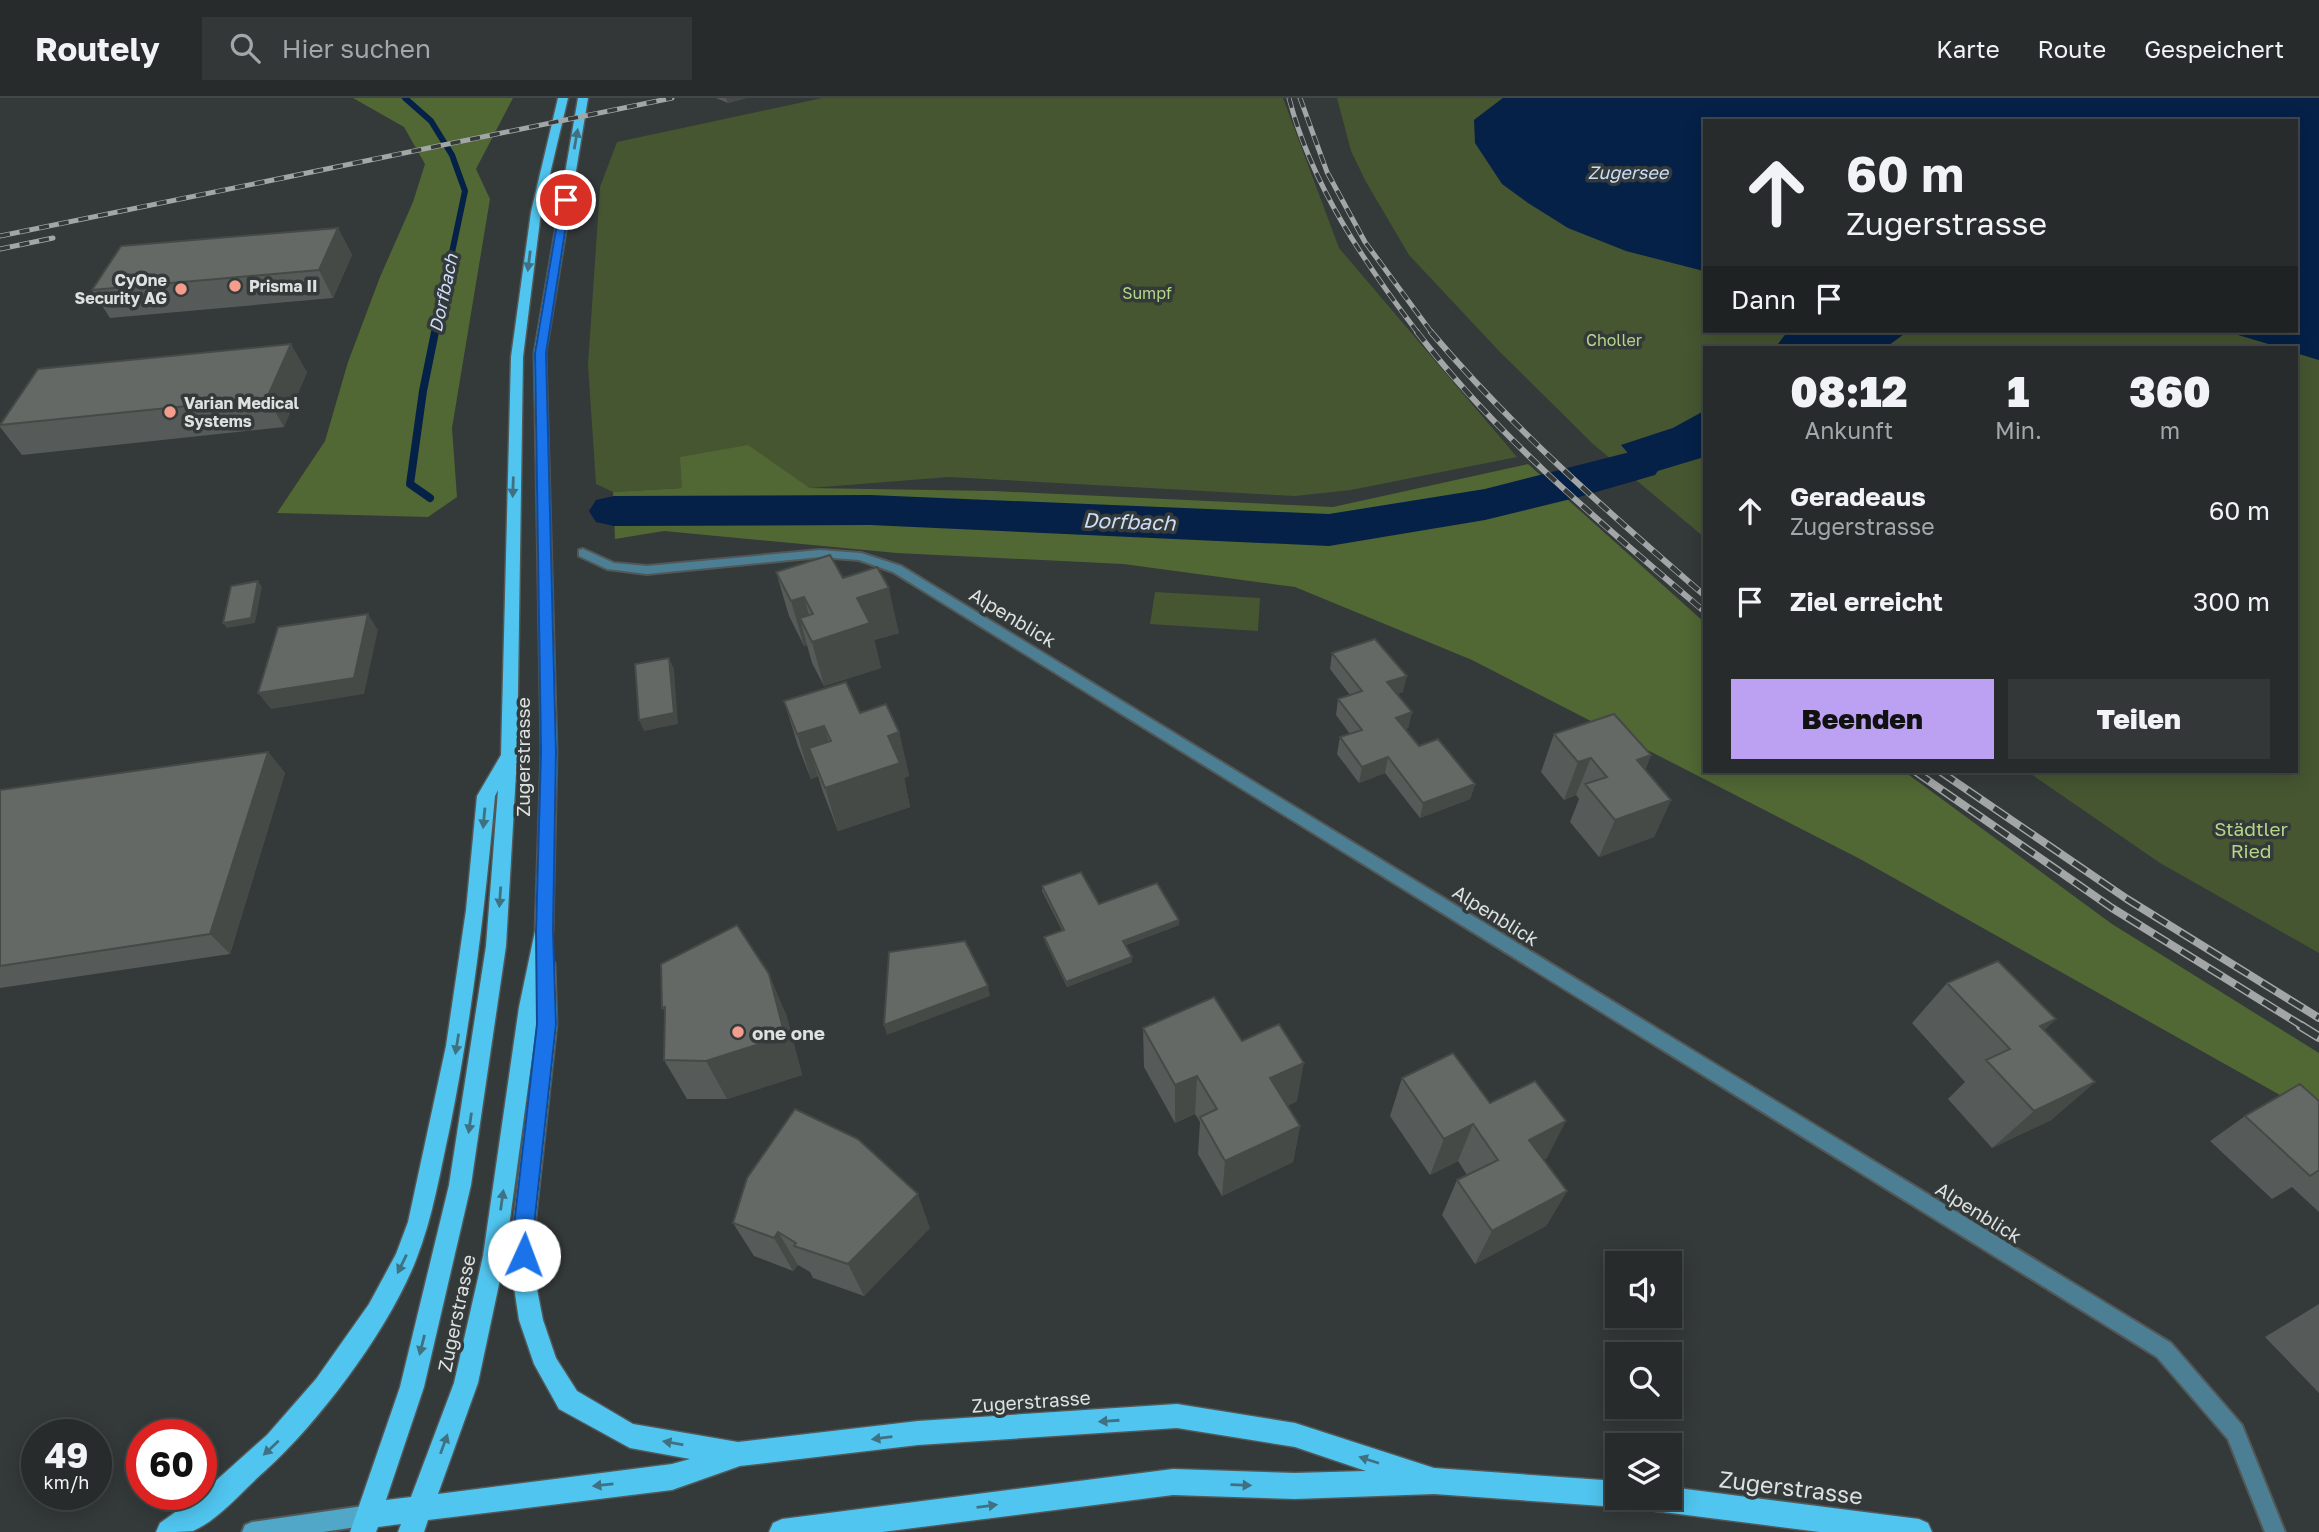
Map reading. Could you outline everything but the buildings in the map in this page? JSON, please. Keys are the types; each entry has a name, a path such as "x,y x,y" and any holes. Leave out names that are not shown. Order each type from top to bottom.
{"main road":[{"name":"Zugerstrasse","path":"367,1524 412,1387 460,1185 496,946 509,756 517,357 536,212 563,98"},
{"name":"Zugerstrasse","path":"583,98 540,353 549,752 544,931 529,1007 494,1256 467,1383 416,1520 672,1477 740,1454 918,1433 1177,1416 1295,1435 1434,1481"},
{"path":"169,1532 204,1508 276,1444 325,1388 377,1312 405,1260 422,1209 456,1046 475,909 486,796 509,756"},
{"path":"544,931 547,1024 525,1217 523,1274 531,1320 546,1364 568,1400 630,1436 740,1454"},
{"name":"Zugerstrasse","path":"782,1532 1173,1482 1295,1486 1434,1481 1605,1493"},
{"name":"Zugerstrasse","path":"1682,1501 1919,1532"},
{"path":"367,1524 416,1520"}],"street":[{"name":"Alpenblick","path":"583,553 595,562 615,569 680,569 767,556 812,553 878,558 2164,1350 2235,1432 2275,1532"},
{"path":"252,1532 367,1524"}],"green space":[{"path":"353,98 513,98 476,169 490,199 452,428 457,497 428,517 277,513 325,441 348,362 380,277 413,202 425,164 404,127"},
{"name":"Sumpf","path":"822,98 1283,98 1339,248 1517,457 1351,490 1295,496 949,477 810,488 747,445 682,488 613,492 596,484 588,365 600,187 617,142"},
{"name":"Choller","path":"1337,98 1503,98 1474,120 1627,251 1703,271 1703,333 1786,333 1777,346 1703,346 1703,412 1673,428 1622,445 1654,472 1703,457 1703,536 1593,444 1498,350 1409,255 1351,151"},
{"path":"1905,333 2232,333 2275,346 1888,346"},
{"name":"Städtler Ried","path":"2298,354 2319,360 2319,953 2160,863 2029,773 2298,773"},
{"path":"748,445 810,488 994,491 1333,507 1528,464 1703,621 1703,773 1906,773 2112,924 2319,1053 2319,1117 1860,859 1472,660 1295,587 1123,564 897,553 664,531 615,539 613,492 682,488 680,457"},
{"path":"1155,592 1260,598 1258,631 1150,624"}],"water":[{"name":"Zugersee","path":"1503,98 2319,98 2319,360 2298,354 2298,346 2275,346 2232,333 2298,333 2298,119 1703,119 1703,271 1626,251 1568,228 1528,203 1502,184 1475,143 1474,120"},
{"path":"1786,333 1905,333 1888,346 1777,346"},
{"path":"1703,412 1703,457 1654,472 1638,465 1621,445 1673,428"}],"waterway":[{"name":"Dorfbach","path":"405,98 431,121 452,155 465,191 435,333"},
{"name":"Dorfbach","path":"430,498 410,484 423,391 435,332"},
{"name":"Dorfbach","path":"614,511 870,510 1329,530 1485,504 1562,487 1638,465"}],"railway":[{"path":"0,236 672,98"},
{"path":"1289,98 1311,162 1342,222 1378,279 1418,333"},
{"path":"1300,98 1327,172 1365,242 1432,333"},
{"path":"0,249 53,238"},
{"path":"1417,332 1448,371 1517,444 1590,513 1703,610"},
{"path":"1431,332 1528,436 1703,594"},
{"path":"1917,773 2112,908 2304,1027"},
{"path":"1942,773 2127,899 2319,1018"},
{"path":"2301,1026 2319,1037"}],"place":[{"name":"Prisma II","path":"235,286"},
{"name":"CyOne Security AG","path":"181,289"},
{"name":"Varian Medical Systems","path":"170,412"},
{"name":"one one","path":"738,1032"}],"route":[{"path":"524,1255 525,1217 547,1024 544,931 549,752 541,498 540,353 566,200"}]}
